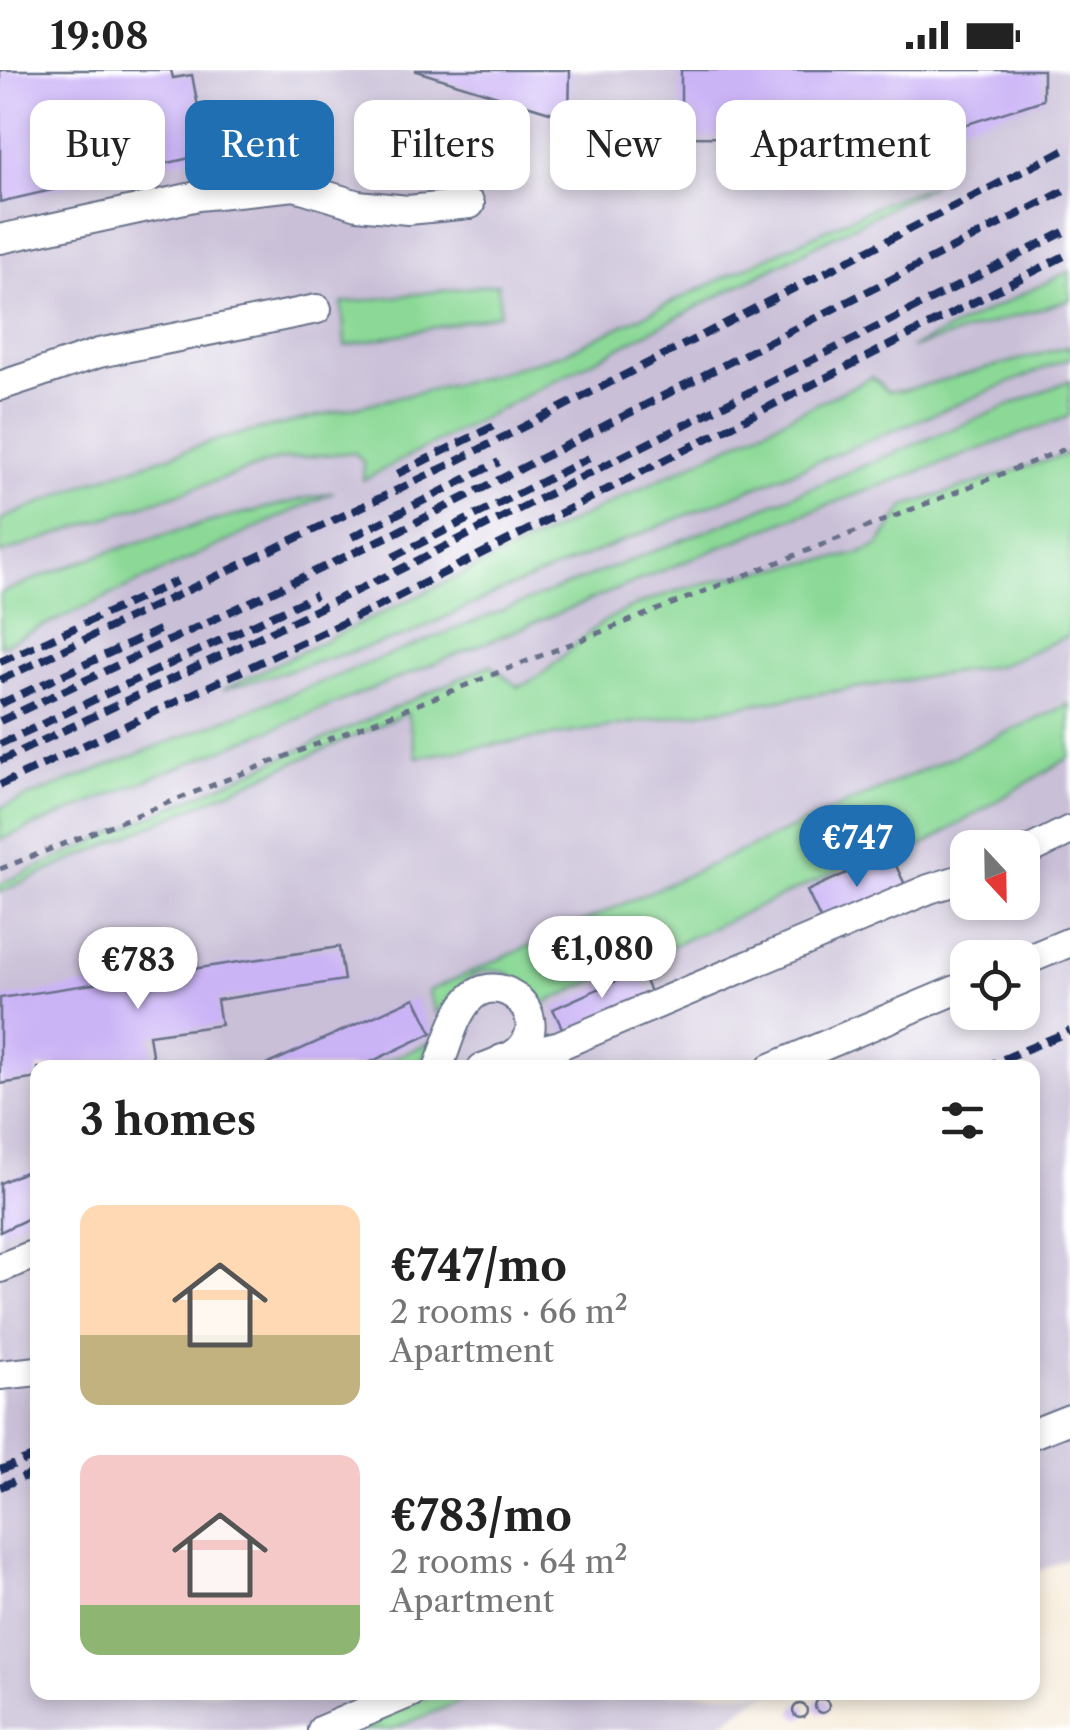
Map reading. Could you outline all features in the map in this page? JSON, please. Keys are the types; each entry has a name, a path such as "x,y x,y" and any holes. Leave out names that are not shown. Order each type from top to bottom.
{"lane":[{"path":"0,239 198,196 295,186 358,205 408,210 470,204"},
{"path":"0,386 99,353 316,309"},
{"path":"1040,845 1070,830"},
{"path":"503,1060 560,1045 950,883"},
{"path":"1040,954 1070,942"},
{"path":"441,1060 466,1003 486,990 509,991 526,1006 530,1016 531,1028 522,1048 498,1060"},
{"path":"790,1060 950,993"},
{"path":"0,1268 30,1256"},
{"path":"0,1376 30,1372"},
{"path":"1040,1431 1070,1418"},
{"path":"322,1730 393,1700"}],"path":[{"path":"0,869 1070,446"}],"shaded area":[{"path":"0,70 1070,70 1070,1557 1040,1571 1040,1060 30,1060 30,1700 754,1700 714,1730 0,1730"}],"green space":[{"path":"923,190 363,480 364,463 354,452 277,460 0,554 0,520 93,481 220,439 480,378 564,353 885,202"},
{"path":"1070,271 1070,300 911,348"},
{"path":"498,284 500,314 345,346 342,303"},
{"path":"1070,346 1070,358 499,592 408,635 222,690 872,377 887,391 902,391"},
{"path":"1070,380 1070,416 790,519 0,840 0,808 733,520"},
{"path":"1070,453 1070,635 1001,665 417,757 407,713 0,892 0,884 490,665 518,687 544,673 598,626 637,605 732,577 859,554 878,546 905,506"},
{"path":"334,492 0,646 0,594 123,547"},
{"path":"1070,704 1070,757 919,848 913,837 545,1003 512,975 491,970 465,981 436,1013 428,991"},
{"path":"432,1042 421,1060 389,1060"},
{"path":"419,1700 463,1700 391,1730 344,1730"}],"building":[{"path":"0,70 171,70 173,78 192,75 197,100 185,100 185,159 165,164 165,100 30,100 30,190 52,190 0,202"},
{"path":"570,70 569,100 550,100 550,112 530,106 530,100 510,100 416,71"},
{"path":"681,70 1043,70 1043,100 966,124 966,100 716,100 716,137 696,137 696,100 681,100"},
{"path":"890,853 907,889 824,927 807,891"},
{"path":"339,947 344,980 217,1000 221,1025 149,1035 153,1060 30,1060 30,1079 0,1084 0,998"},
{"path":"640,970 651,994 564,1032 553,1009"},
{"path":"415,998 432,1033 375,1060 277,1060"},
{"path":"30,1170 30,1218 0,1232 0,1183"},
{"path":"817,1701 827,1701 827,1711 817,1711"},
{"path":"800,1704 807,1711 800,1718 793,1711"}],"railway":[{"path":"0,680 447,466 1070,147"},
{"path":"0,721 391,535 1070,188"},
{"path":"0,761 393,573 1070,229"},
{"path":"0,785 381,605 1070,253"},
{"path":"397,474 496,425"},
{"path":"393,557 589,458"},
{"path":"352,537 499,462"},
{"path":"0,662 177,581"},
{"path":"0,744 316,595"},
{"path":"0,704 159,630"},
{"path":"1001,1060 1070,1031"},
{"path":"0,1470 30,1458"},
{"path":"0,1487 30,1474"}]}
